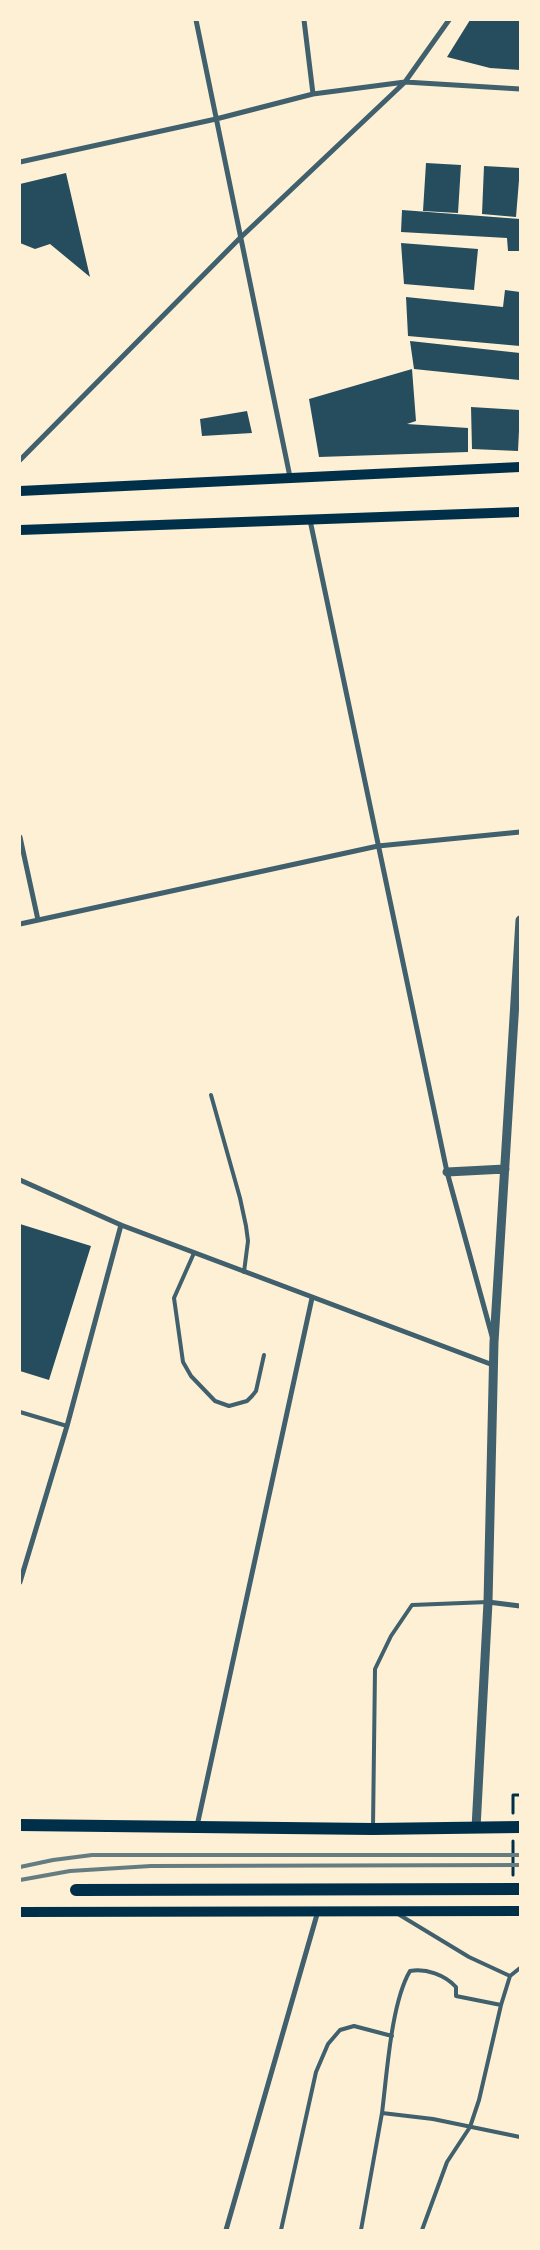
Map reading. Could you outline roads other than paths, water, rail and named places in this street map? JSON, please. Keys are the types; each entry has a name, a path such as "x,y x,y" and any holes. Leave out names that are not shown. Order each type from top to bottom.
{"highway":[{"path":"20,1825 373,1829 516,1827"},
{"path":"76,1890 516,1884"}],"main road":[{"path":"20,490 520,467"},
{"path":"20,530 520,512"},
{"path":"20,1912 520,1911"}],"street":[{"path":"196,20 290,477"},
{"path":"304,20 313,94"},
{"path":"20,460 240,238 405,82 449,20"},
{"path":"20,162 216,119 313,94 405,82 520,88"},
{"path":"310,520 447,1172 494,1342"},
{"path":"20,924 378,846 520,832"},
{"path":"20,837 38,920"},
{"path":"476,1828 488,1602 494,1342 520,920"},
{"path":"447,1172 505,1169"},
{"path":"20,1180 121,1225 312,1298 493,1364"},
{"path":"20,1582 66,1426 121,1225"},
{"path":"197,1826 312,1298"},
{"path":"488,1602 520,1606"},
{"path":"226,2230 318,1911"}],"lane":[{"path":"211,1095 246,1226 248,1241 244,1272"},
{"path":"194,1253 174,1298 183,1362 186,1369 215,1401 229,1406 247,1401 252,1396 256,1390 264,1355"},
{"path":"20,1412 66,1426"},
{"path":"373,1829 375,1669 391,1636 412,1605 488,1602"},
{"path":"392,1911 468,1957 510,1976"},
{"path":"422,2230 447,2162 470,2127 479,2100 501,2005 510,1976 520,1968"},
{"path":"361,2230 382,2113 392,2036 405,1981 410,1971 421,1969 449,1980 456,1987 456,1996 501,2005"},
{"path":"281,2230 316,2072 328,2044 340,2030 354,2026 392,2036"},
{"path":"382,2113 433,2119 520,2137"}],"railway":[{"path":"20,1867 92,1855 520,1855"},
{"path":"20,1880 70,1871 151,1866 520,1865"}]}
